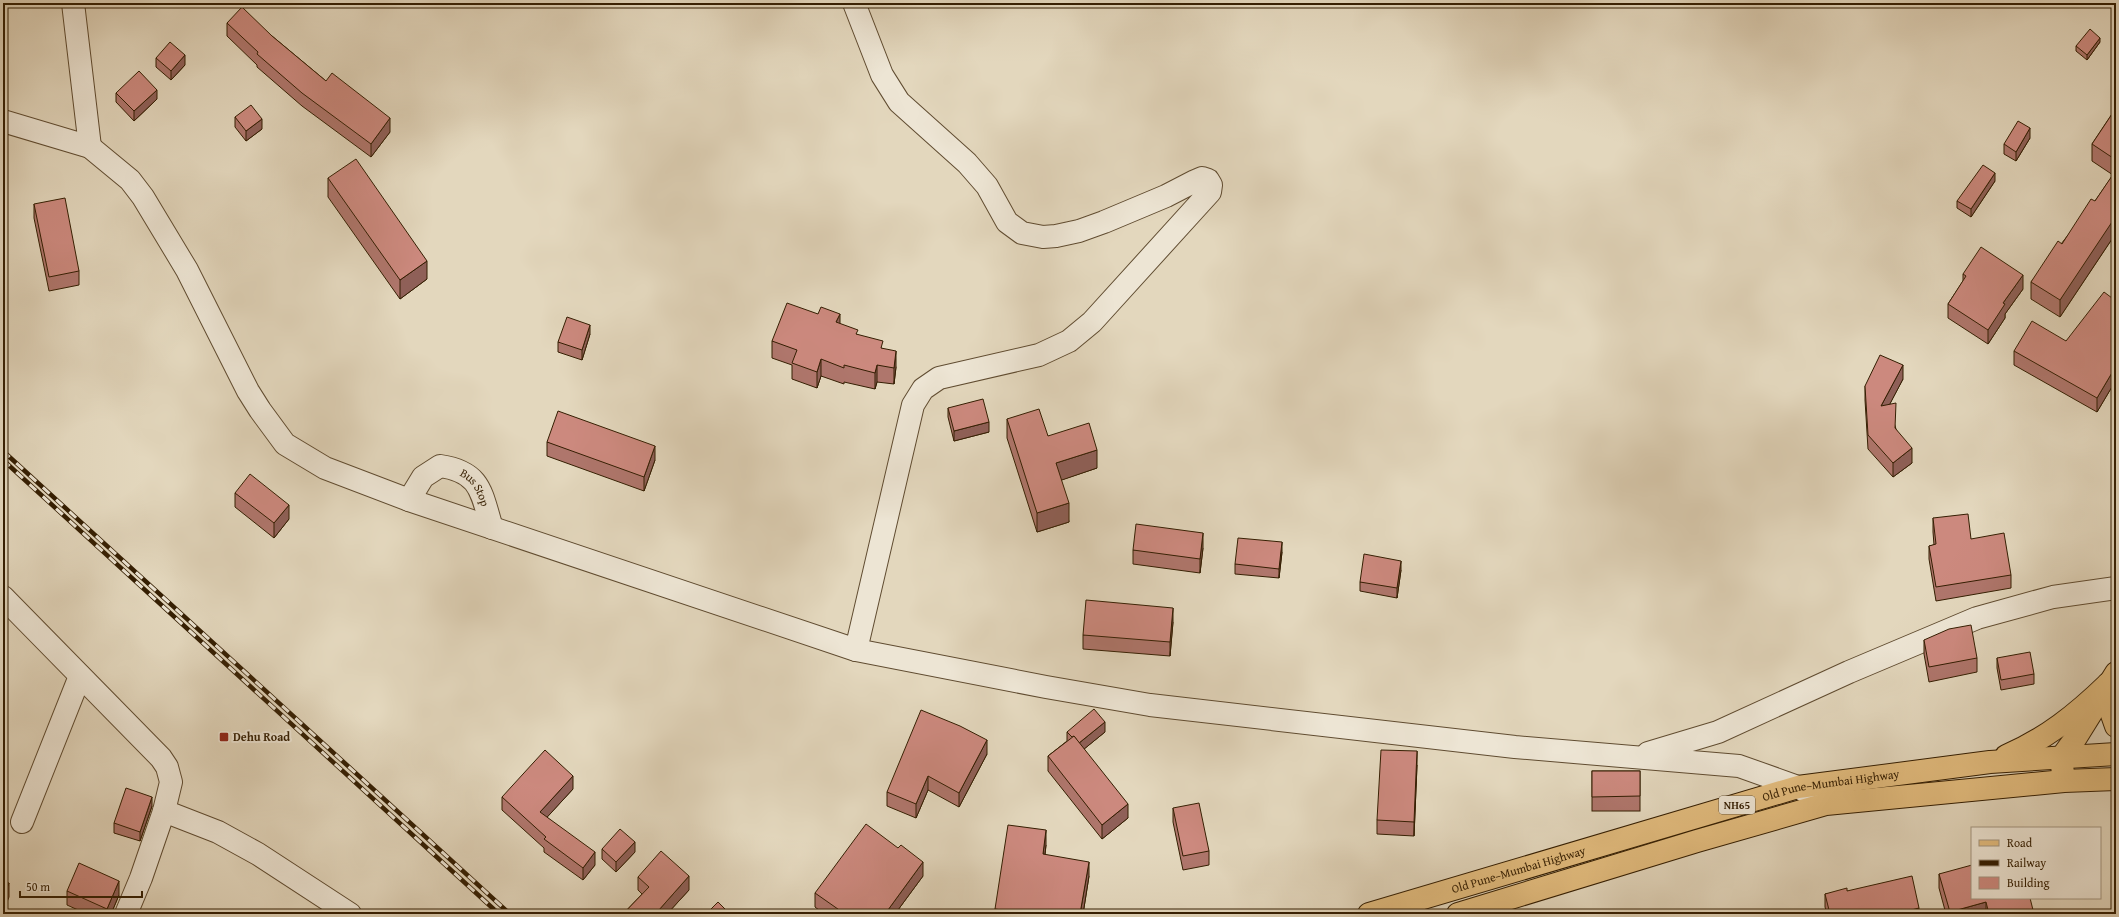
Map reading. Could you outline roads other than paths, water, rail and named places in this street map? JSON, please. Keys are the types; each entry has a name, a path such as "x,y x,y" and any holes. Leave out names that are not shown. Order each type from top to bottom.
{"main road":[{"path":"2112,678 2109,706 2116,726"},
{"path":"2064,781 2061,758 2075,739 2112,678"},
{"path":"1990,762 2026,747 2050,734 2074,716 2112,678"},
{"name":"Old Pune–Mumbai Highway","path":"1369,914 1798,787 1990,762 2116,754"},
{"name":"Old Pune–Mumbai Highway","path":"1458,914 1697,841 1826,804 2064,781 2116,779"}],"street":[{"path":"73,3 90,147"},
{"path":"854,3 882,75 899,102 967,163 987,186 1006,222 1022,233 1043,237 1056,236 1078,231 1104,222 1166,196 1195,180 1202,178 1208,180 1211,185 1210,192 1149,260 1092,322 1069,341 1039,355 939,378 923,389 913,405 856,650"},
{"path":"3,121 90,147 130,180 143,197 187,270 248,391 285,444 326,468 409,500 856,650 1046,687 1150,705 1515,747 1739,766 1798,787 1826,804"},
{"name":"Bus Stop","path":"409,500 423,477 440,466 457,469 474,479 482,495 492,528"},
{"path":"1635,757 1718,732 1849,672 1978,618 2053,597 2116,588"},
{"path":"5,604 80,676 161,758 167,767 171,782 164,811 141,878 126,914"},
{"path":"22,822 80,676"},
{"path":"164,811 224,836 258,854 350,914"}],"railway":[{"path":"3,451 510,914"},
{"path":"3,460 499,914"}],"place":[{"name":"Dehu Road","path":"224,737"}]}
